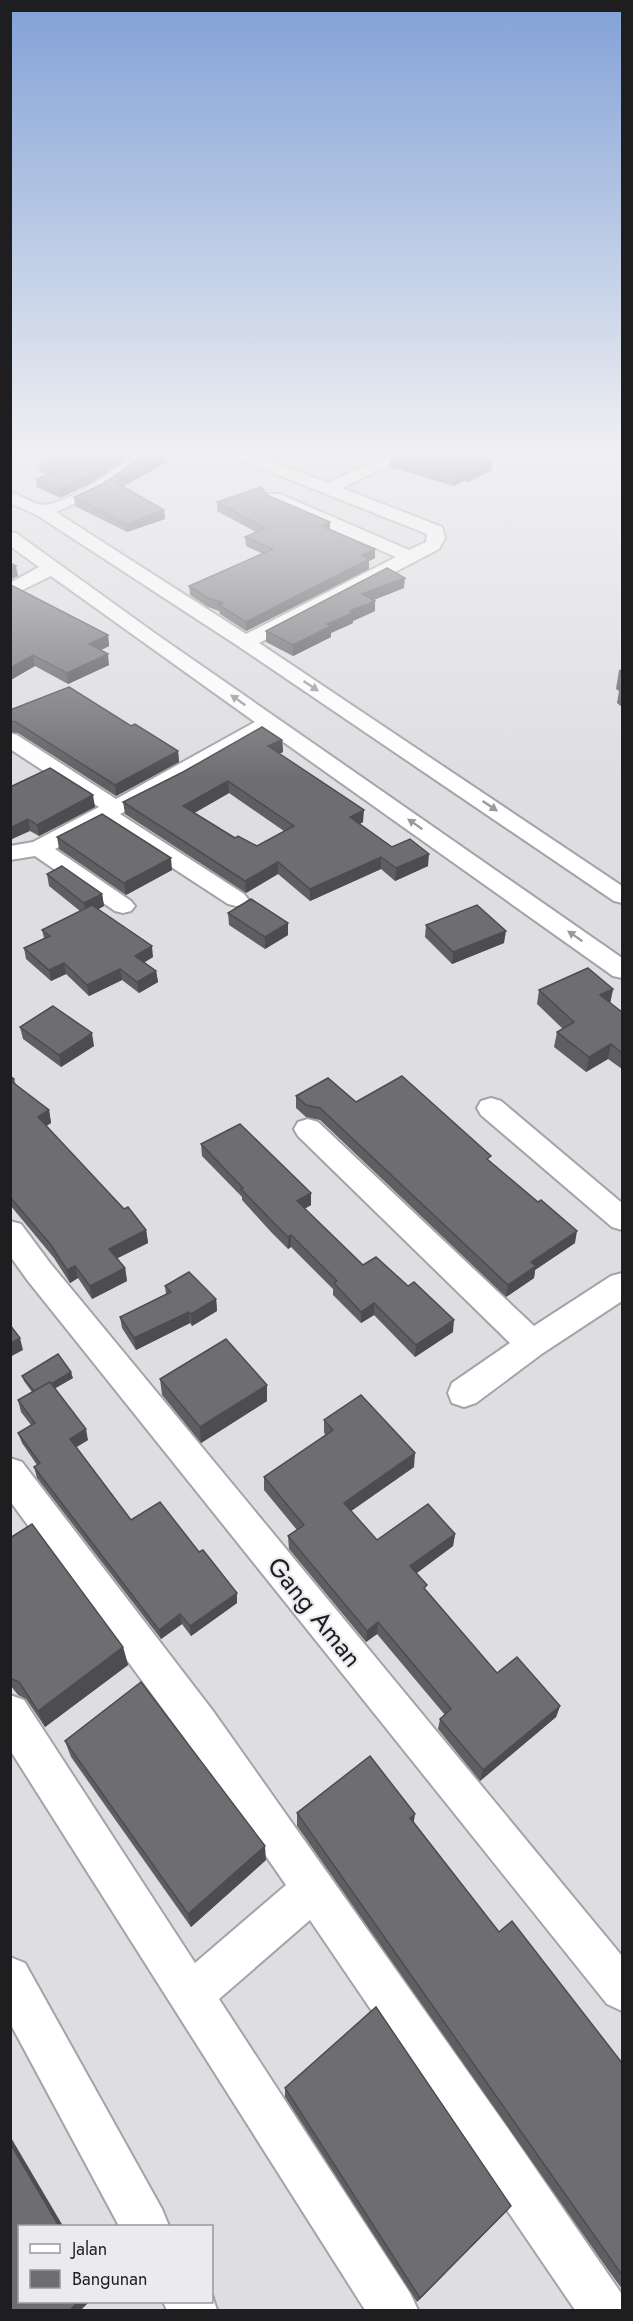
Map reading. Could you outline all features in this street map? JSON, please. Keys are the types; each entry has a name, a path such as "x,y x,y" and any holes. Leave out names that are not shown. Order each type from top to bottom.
{"street":[{"path":"45,563 622,970"},
{"path":"123,563 622,896"},
{"path":"244,642 398,563"},
{"path":"10,591 51,568"},
{"path":"10,853 39,848 175,777 270,722"},
{"path":"10,739 236,899"},
{"path":"39,848 123,906"},
{"path":"491,1108 622,1219"},
{"path":"308,1129 532,1344"},
{"name":"Gang Aman","path":"10,1232 39,1272 622,1989"},
{"path":"464,1393 532,1344 622,1285"},
{"path":"10,1473 199,1725 312,1890 493,2146 604,2310"},
{"path":"10,1714 393,2310"},
{"path":"191,1995 312,1890"},
{"path":"10,1978 144,2225"}],"building":[{"path":"241,563 361,563 246,622 219,605 223,603 208,598 189,586"},
{"path":"387,568 405,578 362,594 375,601 327,624 331,626 293,645 266,631"},
{"path":"10,586 108,635 89,644 108,654 67,673 33,655 10,668"},
{"path":"69,687 131,726 135,724 178,751 115,785 16,722 10,721 10,710"},
{"path":"262,727 282,740 268,746 364,810 350,817 392,847 410,839 429,854 396,868 381,857 310,889 278,862 245,881 123,802 183,772","holes":["228,781 294,826 257,846 238,836 235,838 183,806"]},
{"path":"50,768 93,795 37,825 28,819 10,828 10,787"},
{"path":"102,814 171,858 124,883 57,837"},
{"path":"62,866 102,894 84,903 47,874"},
{"path":"251,899 288,923 265,937 228,913"},
{"path":"92,905 152,946 135,956 156,971 137,982 120,969 87,985 64,963 49,970 24,948 50,936 42,930"},
{"path":"477,905 506,931 453,952 426,925"},
{"path":"588,968 613,989 600,995 622,1012 622,1053 611,1044 589,1057 557,1032 574,1022 539,990"},
{"path":"53,1006 92,1033 59,1055 20,1027"},
{"path":"10,1076 14,1079 11,1081 49,1110 38,1117 124,1209 128,1207 146,1230 109,1249 125,1268 90,1286 75,1266 67,1270 51,1245 10,1197"},
{"path":"402,1076 491,1156 487,1159 577,1231 531,1262 536,1266 508,1285 320,1108 306,1105 296,1096 328,1078 356,1102"},
{"path":"240,1124 311,1193 297,1201 363,1265 376,1257 408,1286 414,1282 454,1320 416,1345 374,1303 361,1312 334,1283 337,1281 291,1235 288,1237 272,1221 201,1144"},
{"path":"189,1272 216,1299 191,1314 189,1312 134,1338 120,1317 171,1292 165,1286"},
{"path":"10,1325 20,1338 10,1344"},
{"path":"226,1339 267,1385 200,1427 160,1379"},
{"path":"58,1354 71,1372 34,1391 22,1376"},
{"path":"50,1382 86,1429 70,1439 131,1520 160,1502 199,1552 203,1550 237,1593 190,1626 180,1614 159,1630 34,1467 40,1463 18,1433 35,1423 18,1400"},
{"path":"361,1395 415,1453 344,1503 377,1540 428,1504 455,1534 410,1566 427,1585 424,1588 497,1673 517,1657 560,1706 483,1770 440,1719 451,1709 378,1622 367,1631 288,1536 304,1525 264,1477 333,1430 324,1420"},
{"path":"32,1524 123,1647 38,1711 19,1682 10,1678 10,1538"},
{"path":"141,1682 265,1846 188,1914 65,1741"},
{"path":"370,1756 415,1814 410,1818 499,1932 512,1921 622,2063 622,2275 297,1813"},
{"path":"376,2007 511,2206 420,2298 285,2088"},
{"path":"10,2143 58,2225 18,2225 18,2303 77,2303 70,2310 10,2310"}]}
